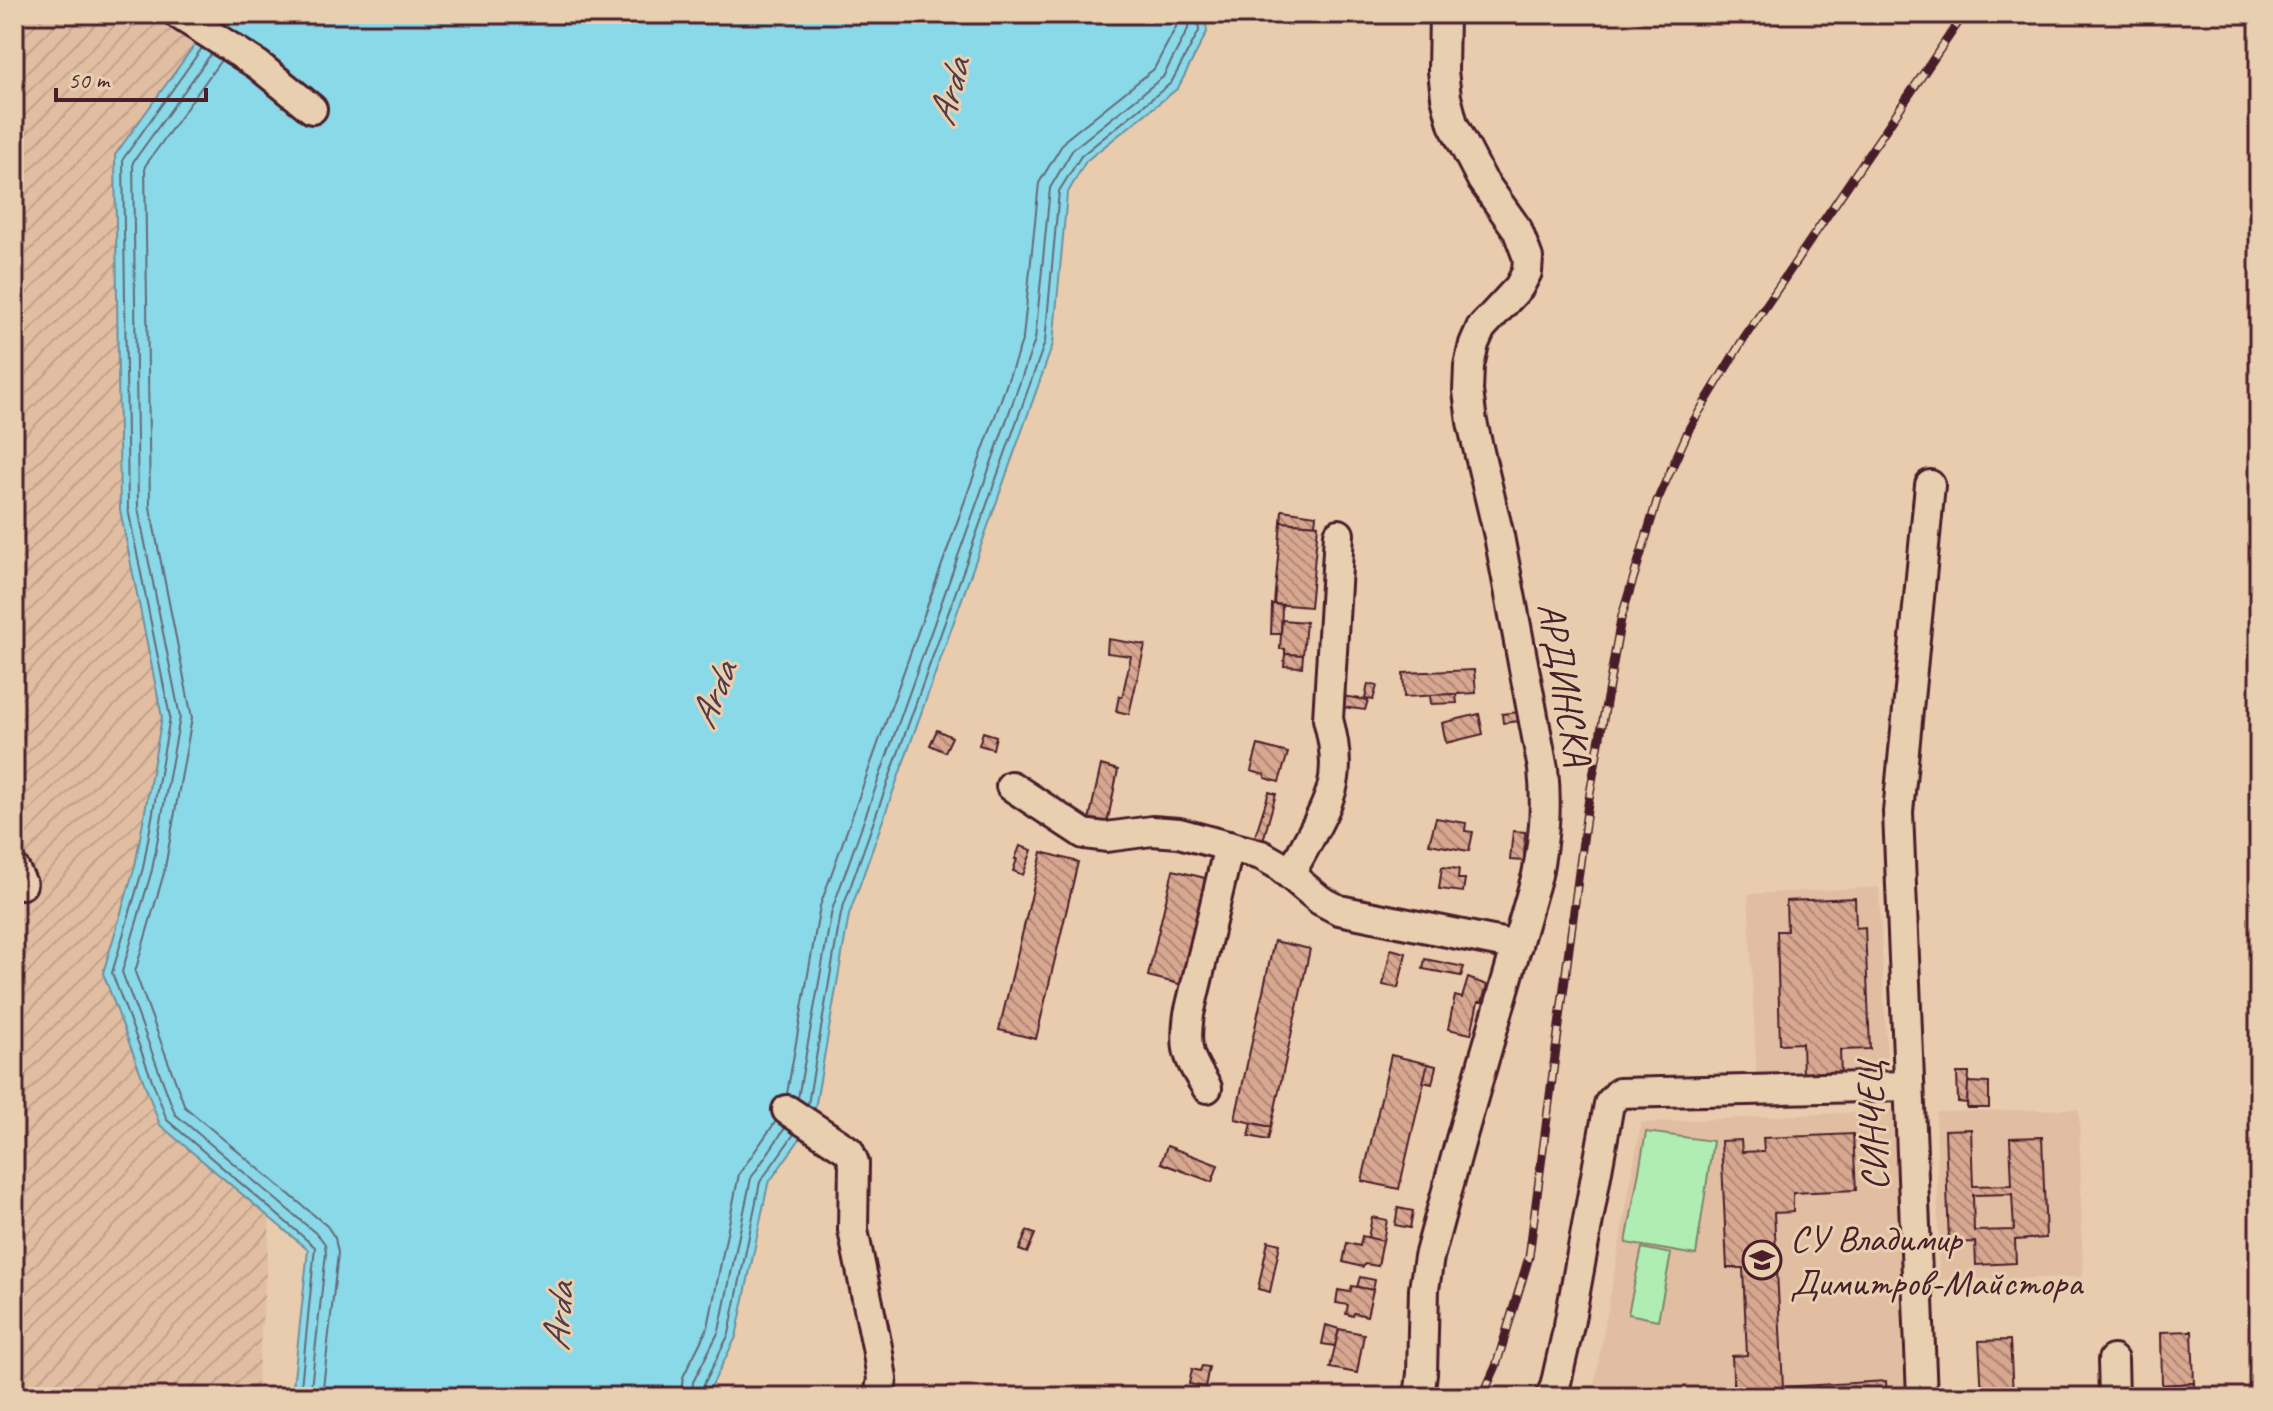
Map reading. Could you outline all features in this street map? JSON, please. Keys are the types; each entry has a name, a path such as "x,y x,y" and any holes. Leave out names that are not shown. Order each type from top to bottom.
{"street":[{"path":"178,14 258,65 312,109"},
{"name":"АРДИНСКА","path":"1419,1397 1424,1289 1429,1257 1537,875 1545,837 1546,801 1499,536 1472,422 1468,391 1472,355 1481,328 1519,287 1527,272 1528,258 1517,229 1482,180 1453,124 1443,71 1444,14"},
{"name":"СИНЧЕЦ","path":"1922,1397 1898,812 1930,485"},
{"path":"1290,875 1332,788 1335,768 1334,741 1328,719 1339,534"},
{"path":"1011,786 1084,834 1106,837 1152,831 1179,833 1261,855 1277,864 1320,900 1339,910 1517,946"},
{"path":"1207,1088 1188,1057 1186,1036 1229,846"},
{"path":"1550,1397 1569,1325 1609,1104 1619,1093 1908,1086"},
{"path":"787,1110 849,1151 854,1163 853,1230 882,1379 879,1397"},
{"path":"2113,1360 2114,1397"}],"shaded area":[{"path":"14,14 358,14 357,149 256,1397 14,1397"},
{"path":"1879,887 1888,1081 1757,1087 1748,894"},
{"path":"2079,1109 2083,1277 1939,1280 1936,1112"},
{"name":"СУ Владимир Димитров-Майстора","path":"1901,1110 1912,1397 1592,1397 1641,1123"}],"green space":[{"path":"1646,1132 1713,1141 1696,1255 1626,1243"},
{"path":"1642,1248 1671,1254 1658,1320 1628,1314"}],"water":[{"name":"Arda","path":"217,14 1205,14 1207,32 1178,88 1086,161 1067,194 1053,344 849,915 813,1120 768,1184 736,1337 710,1389 710,1397 292,1397 308,1250 160,1125 103,973 135,866 162,717 120,510 115,155"}],"building":[{"path":"1282,510 1316,515 1315,525 1281,522"},
{"path":"1281,522 1318,525 1310,607 1274,604"},
{"path":"1272,604 1282,605 1281,634 1271,634"},
{"path":"1282,620 1306,622 1303,655 1285,654 1285,649 1280,649"},
{"path":"1108,639 1145,645 1129,714 1116,711 1131,656 1107,653"},
{"path":"1285,654 1303,655 1302,667 1284,666"},
{"path":"1474,670 1476,693 1404,697 1403,673"},
{"path":"1368,684 1377,686 1373,700 1365,699"},
{"path":"1456,694 1457,703 1431,704 1430,695"},
{"path":"1335,695 1368,700 1365,710 1334,706"},
{"path":"1519,712 1520,721 1503,723 1502,714"},
{"path":"1479,714 1483,734 1446,743 1442,723"},
{"path":"937,730 952,737 945,752 930,745"},
{"path":"983,732 996,736 993,749 979,745"},
{"path":"1258,745 1288,753 1279,782 1251,771"},
{"path":"1101,765 1118,770 1107,824 1089,820"},
{"path":"1269,792 1276,794 1261,848 1252,846"},
{"path":"1436,818 1466,823 1465,831 1473,832 1469,851 1429,844"},
{"path":"1513,831 1525,832 1524,861 1510,860"},
{"path":"1020,846 1032,850 1023,875 1013,871"},
{"path":"1042,852 1078,862 1036,1039 999,1030"},
{"path":"1442,867 1459,869 1458,879 1465,879 1463,892 1439,889"},
{"path":"1173,870 1213,880 1183,985 1148,976"},
{"path":"1855,898 1856,928 1865,927 1870,1049 1840,1050 1841,1075 1803,1076 1802,1043 1780,1044 1777,931 1787,931 1786,901"},
{"path":"1274,941 1310,949 1271,1127 1235,1119"},
{"path":"1391,949 1406,953 1398,988 1383,985"},
{"path":"1425,959 1464,967 1461,976 1423,969"},
{"path":"1468,978 1487,985 1482,1002 1478,1002 1471,1034 1448,1029 1455,996 1462,998"},
{"path":"1391,1055 1428,1064 1399,1189 1362,1181"},
{"path":"1428,1064 1436,1066 1432,1084 1423,1082"},
{"path":"1957,1073 1969,1073 1967,1103 1958,1102"},
{"path":"1968,1082 1989,1083 1989,1108 1967,1108"},
{"path":"1252,1123 1271,1127 1268,1140 1249,1136"},
{"path":"1971,1129 1973,1186 2012,1185 2010,1138 2042,1137 2046,1238 2015,1240 2016,1263 1976,1265 1975,1242 1949,1243 1945,1130","holes":["2012,1194 2014,1230 1974,1231 1973,1195"]},
{"path":"1853,1134 1856,1190 1793,1193 1793,1212 1774,1213 1783,1387 1886,1381 1887,1397 1734,1397 1732,1356 1747,1355 1743,1268 1727,1268 1721,1141 1741,1140 1742,1152 1764,1151 1763,1138"},
{"path":"1167,1146 1218,1165 1212,1182 1161,1163"},
{"path":"1398,1208 1413,1211 1410,1228 1395,1225"},
{"path":"1372,1217 1387,1220 1383,1241 1368,1238"},
{"path":"1027,1231 1035,1234 1027,1253 1019,1250"},
{"path":"1362,1236 1383,1241 1378,1266 1365,1264 1363,1267 1343,1262 1347,1243 1360,1246"},
{"path":"1268,1241 1280,1244 1270,1292 1258,1289"},
{"path":"1360,1277 1375,1280 1373,1290 1357,1287"},
{"path":"1352,1286 1373,1290 1367,1316 1346,1314 1348,1305 1336,1303 1338,1290 1350,1292"},
{"path":"1326,1325 1339,1329 1335,1346 1322,1344"},
{"path":"1339,1329 1364,1334 1357,1373 1330,1368"},
{"path":"2192,1331 2194,1383 2162,1385 2161,1332"},
{"path":"2010,1340 2013,1394 1982,1396 1979,1341"},
{"path":"1202,1366 1209,1367 1205,1387 1189,1384 1192,1369 1200,1371"},
{"path":"2194,1383 2195,1397 2162,1397 2162,1385"}],"railway":[{"path":"1482,1397 1496,1366 1529,1257 1587,810 1621,619 1657,501 1690,427 1744,338 1964,14"}],"place":[{"name":"СУ Владимир Димитров-Майстора","path":"1762,1260"}]}
